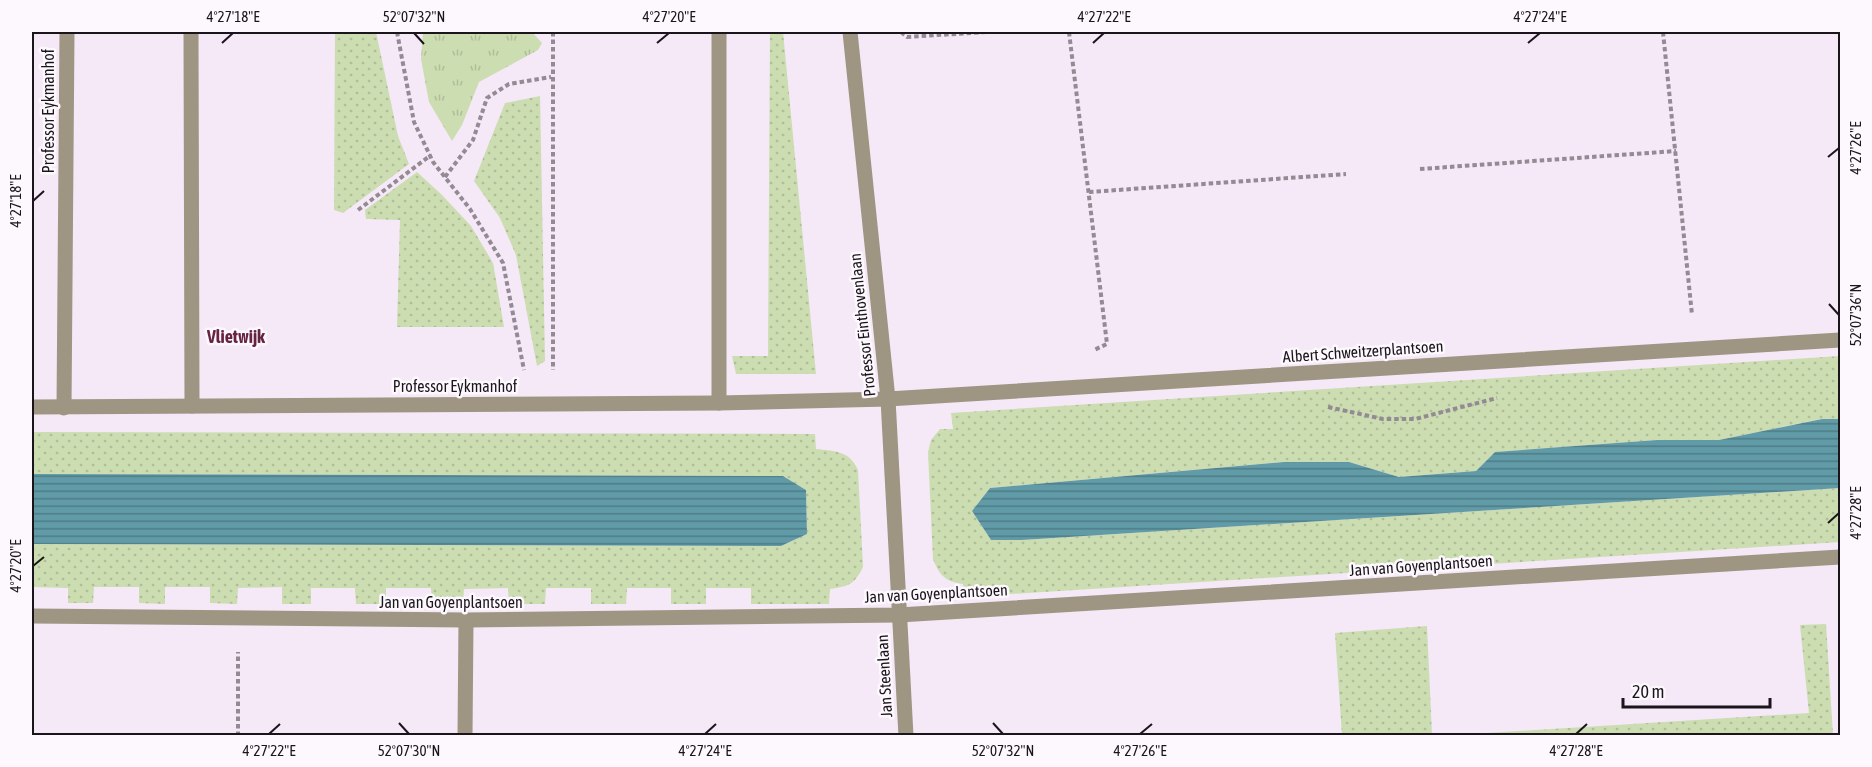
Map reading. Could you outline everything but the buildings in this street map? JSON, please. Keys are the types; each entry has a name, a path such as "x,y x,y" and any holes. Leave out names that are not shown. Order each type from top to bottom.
{"street":[{"name":"Professor Eykmanhof","path":"64,408 67,32"},
{"path":"190,32 192,406"},
{"path":"719,32 719,403"},
{"name":"Professor Einthovenlaan","path":"850,32 888,399 899,615"},
{"name":"Albert Schweitzerplantsoen","path":"888,399 1840,340"},
{"name":"Professor Eykmanhof","path":"32,407 719,403 888,399"},
{"name":"Jan van Goyenplantsoen","path":"32,616 466,620 899,615 1840,557"},
{"name":"Jan Steenlaan","path":"899,615 906,735"},
{"path":"465,735 466,620"}],"path":[{"path":"397,32 414,122 433,162 470,209 502,264 523,359 527,404"},
{"path":"553,32 551,77 553,403"},
{"path":"901,32 907,37 986,32"},
{"path":"1069,32 1107,344 1082,357 1084,387"},
{"path":"1663,32 1695,349"},
{"path":"445,177 473,140 487,98 509,84 551,77"},
{"path":"1420,169 1676,151"},
{"path":"358,210 430,155"},
{"path":"1089,192 1346,174"},
{"path":"238,735 239,619"}],"green space":[{"path":"335,32 376,32 398,136 409,164 343,213 334,210"},
{"path":"423,32 532,32 542,43 538,50 479,82 462,125 452,141 429,102 421,59"},
{"path":"770,32 783,32 816,374 736,374 732,356 768,356"},
{"path":"540,96 545,361 537,366 516,255 500,218 474,181 505,103"},
{"path":"417,172 471,226 493,263 504,327 397,327 400,220 366,219 365,210"},
{"path":"1840,356 1840,419 1821,419 1719,440 1657,440 1495,452 1476,471 1399,477 1349,462 1284,462 990,488 972,511 991,540 1022,540 1840,488 1840,542 963,597 963,584 952,582 944,577 933,559 928,452 931,440 940,429 953,429 951,413"},
{"path":"32,432 815,434 816,449 841,453 851,459 858,470 863,567 857,578 850,584 830,589 829,604 751,604 751,588 706,588 706,604 671,604 671,588 627,588 626,604 591,604 591,588 546,588 545,604 509,604 508,588 464,589 463,604 432,603 431,588 386,588 386,604 356,604 355,588 311,588 311,604 282,604 282,587 238,588 237,604 210,603 210,587 165,587 165,604 139,603 139,587 94,587 93,603 68,603 68,588 32,587 32,544 781,546 807,534 806,490 783,476 32,474"},
{"path":"1826,624 1833,735 1454,735 1809,713 1800,625"},
{"path":"1427,626 1432,735 1342,735 1335,633"}],"water":[{"path":"1822,419 1840,419 1840,488 1022,540 991,540 972,511 990,488 1284,462 1349,462 1399,477 1476,471 1495,452 1657,440 1719,440"},
{"path":"32,474 783,476 806,490 807,534 781,546 32,544"}],"district":[{"name":"Vlietwijk","path":"236,336"}]}
